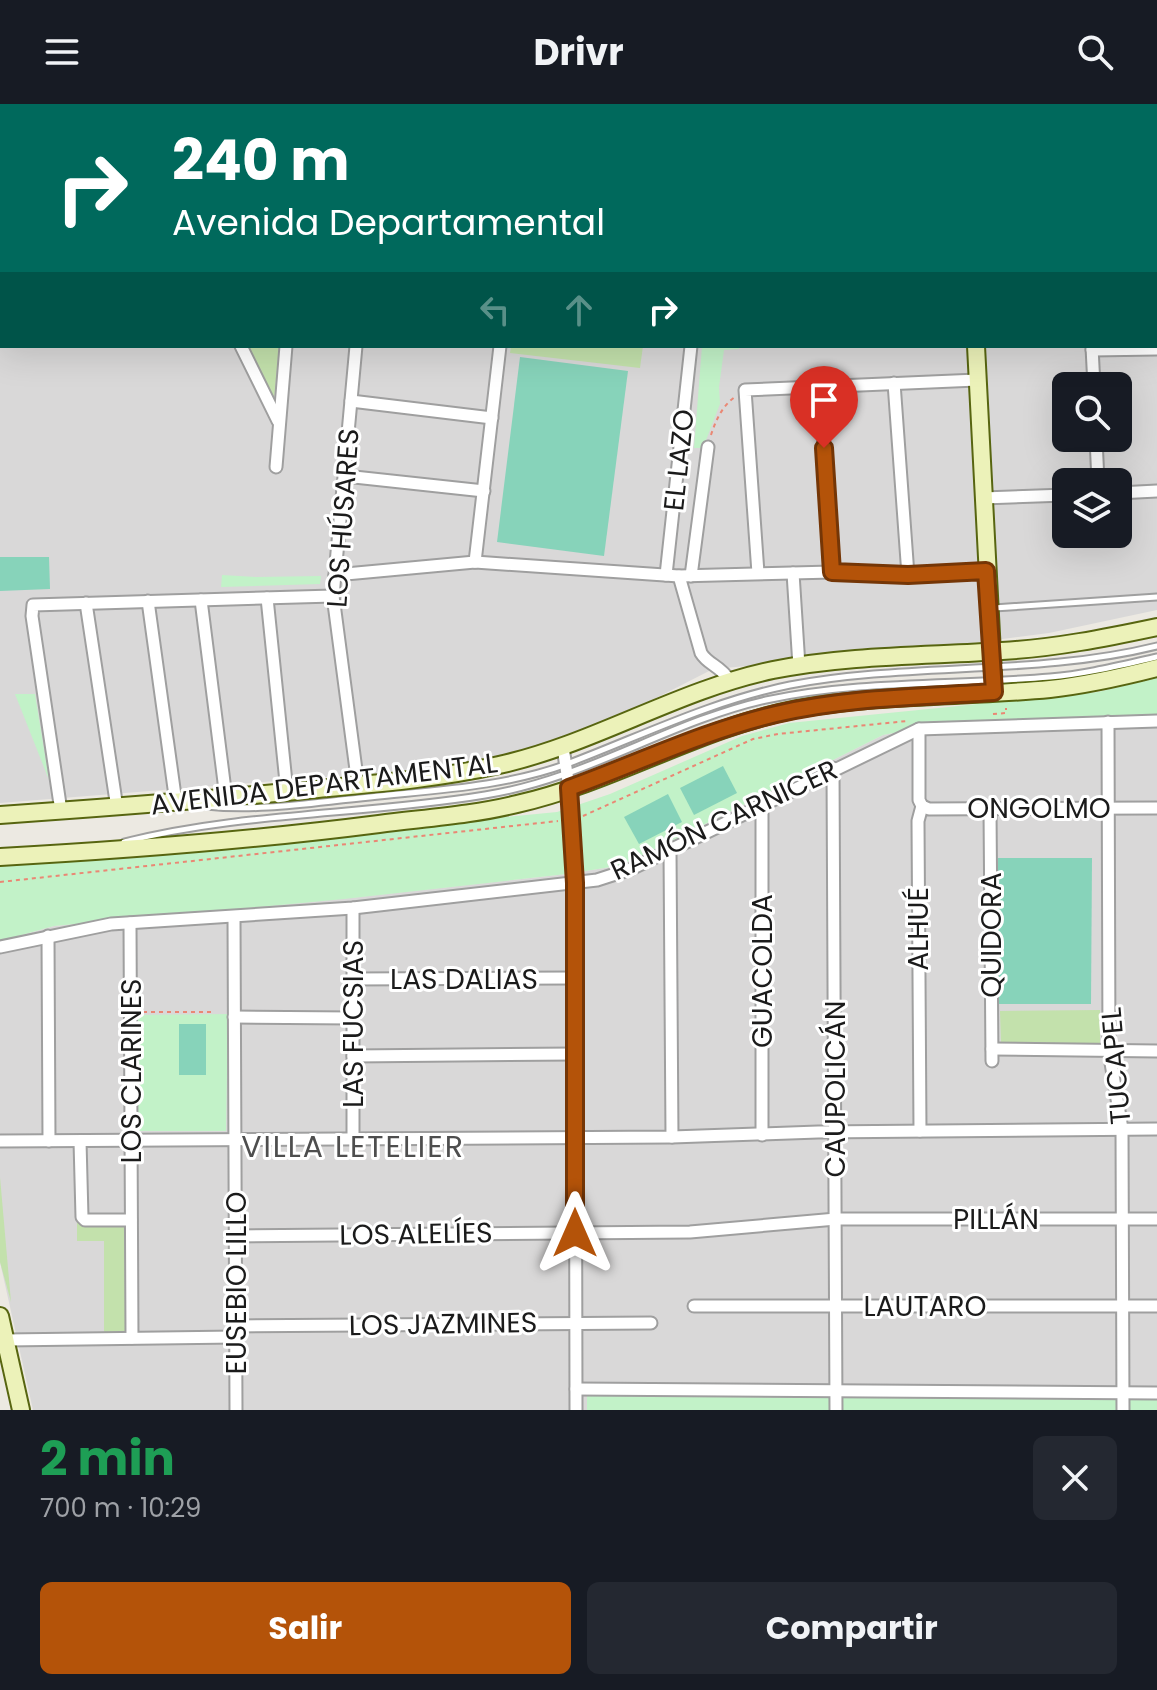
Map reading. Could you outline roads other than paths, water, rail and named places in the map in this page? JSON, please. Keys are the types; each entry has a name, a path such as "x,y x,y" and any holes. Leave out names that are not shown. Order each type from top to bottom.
{"main road":[{"path":"976,348 992,673"},
{"name":"AVENIDA DEPARTAMENTAL","path":"0,857 81,853 328,830 516,804 568,776 777,714 992,673 1077,643 1157,627"},
{"name":"AVENIDA DEPARTAMENTAL","path":"0,815 176,803 358,785 497,766 563,747 699,691 799,666 873,658 1077,685 1157,668"},
{"path":"0,1316 21,1410"}],"street":[{"path":"242,348 280,424"},
{"path":"276,467 286,348"},
{"name":"LOS HÚSARES","path":"356,348 333,596 358,785"},
{"path":"475,562 500,348"},
{"name":"EL LAZO","path":"666,575 691,348"},
{"path":"1093,372 1092,348 1157,349"},
{"path":"758,573 745,390 977,380"},
{"path":"894,383 908,575"},
{"path":"820,386 832,572"},
{"path":"351,401 492,418"},
{"path":"708,447 685,576 701,653 722,668 730,681"},
{"path":"345,476 484,491"},
{"path":"1132,492 1157,491"},
{"path":"983,498 1052,496"},
{"path":"335,575 475,562 685,576 832,572 908,575 986,571"},
{"path":"793,573 799,666"},
{"path":"61,811 32,616 33,605 333,596"},
{"path":"267,598 287,792"},
{"path":"201,600 226,798"},
{"path":"148,601 176,803"},
{"path":"86,603 117,808"},
{"name":"RAMÓN CARNICER","path":"0,947 92,927 353,908 575,883 623,873 833,768 919,729 1157,721"},
{"name":"TUCAPEL","path":"1108,722 1109,1051 1122,1129 1123,1410"},
{"name":"ALHUÉ","path":"919,729 919,800 922,806 918,817 920,1131"},
{"path":"563,747 568,776 575,883 576,1410"},
{"name":"CAUPOLICÁN","path":"833,768 836,1410"},
{"name":"GUACOLDA","path":"762,806 762,1135"},
{"name":"ONGOLMO","path":"922,806 929,809 1157,808"},
{"name":"QUIDORA","path":"990,809 992,1055 1109,1051"},
{"path":"670,850 672,1137"},
{"name":"LAS FUCSIAS","path":"353,908 353,1139"},
{"name":"EUSEBIO LILLO","path":"234,917 236,1410"},
{"name":"LOS CLARINES","path":"130,923 132,1338"},
{"path":"48,936 49,1141"},
{"name":"LAS DALIAS","path":"353,979 575,978"},
{"path":"234,1017 353,1018"},
{"path":"1109,1051 1157,1051"},
{"path":"353,1056 575,1054"},
{"path":"0,1141 672,1137 1157,1129"},
{"name":"LOS CLARINES","path":"80,1141 83,1218 131,1220"},
{"name":"PILLÁN","path":"836,1219 1157,1219"},
{"name":"LOS ALELÍES","path":"235,1236 690,1232 836,1219"},
{"name":"LAUTARO","path":"694,1306 1157,1306"},
{"name":"LOS JAZMINES","path":"6,1340 651,1323"},
{"path":"576,1389 1157,1393"}],"lane":[{"path":"988,608 1157,597"},
{"path":"992,673 1087,661 1157,646"},
{"path":"176,803 236,808 284,806 516,778 568,776 696,711 789,686 878,674 1075,674 1157,657"}],"district":[{"name":"VILLA LETELIER","path":"353,1146"}]}
